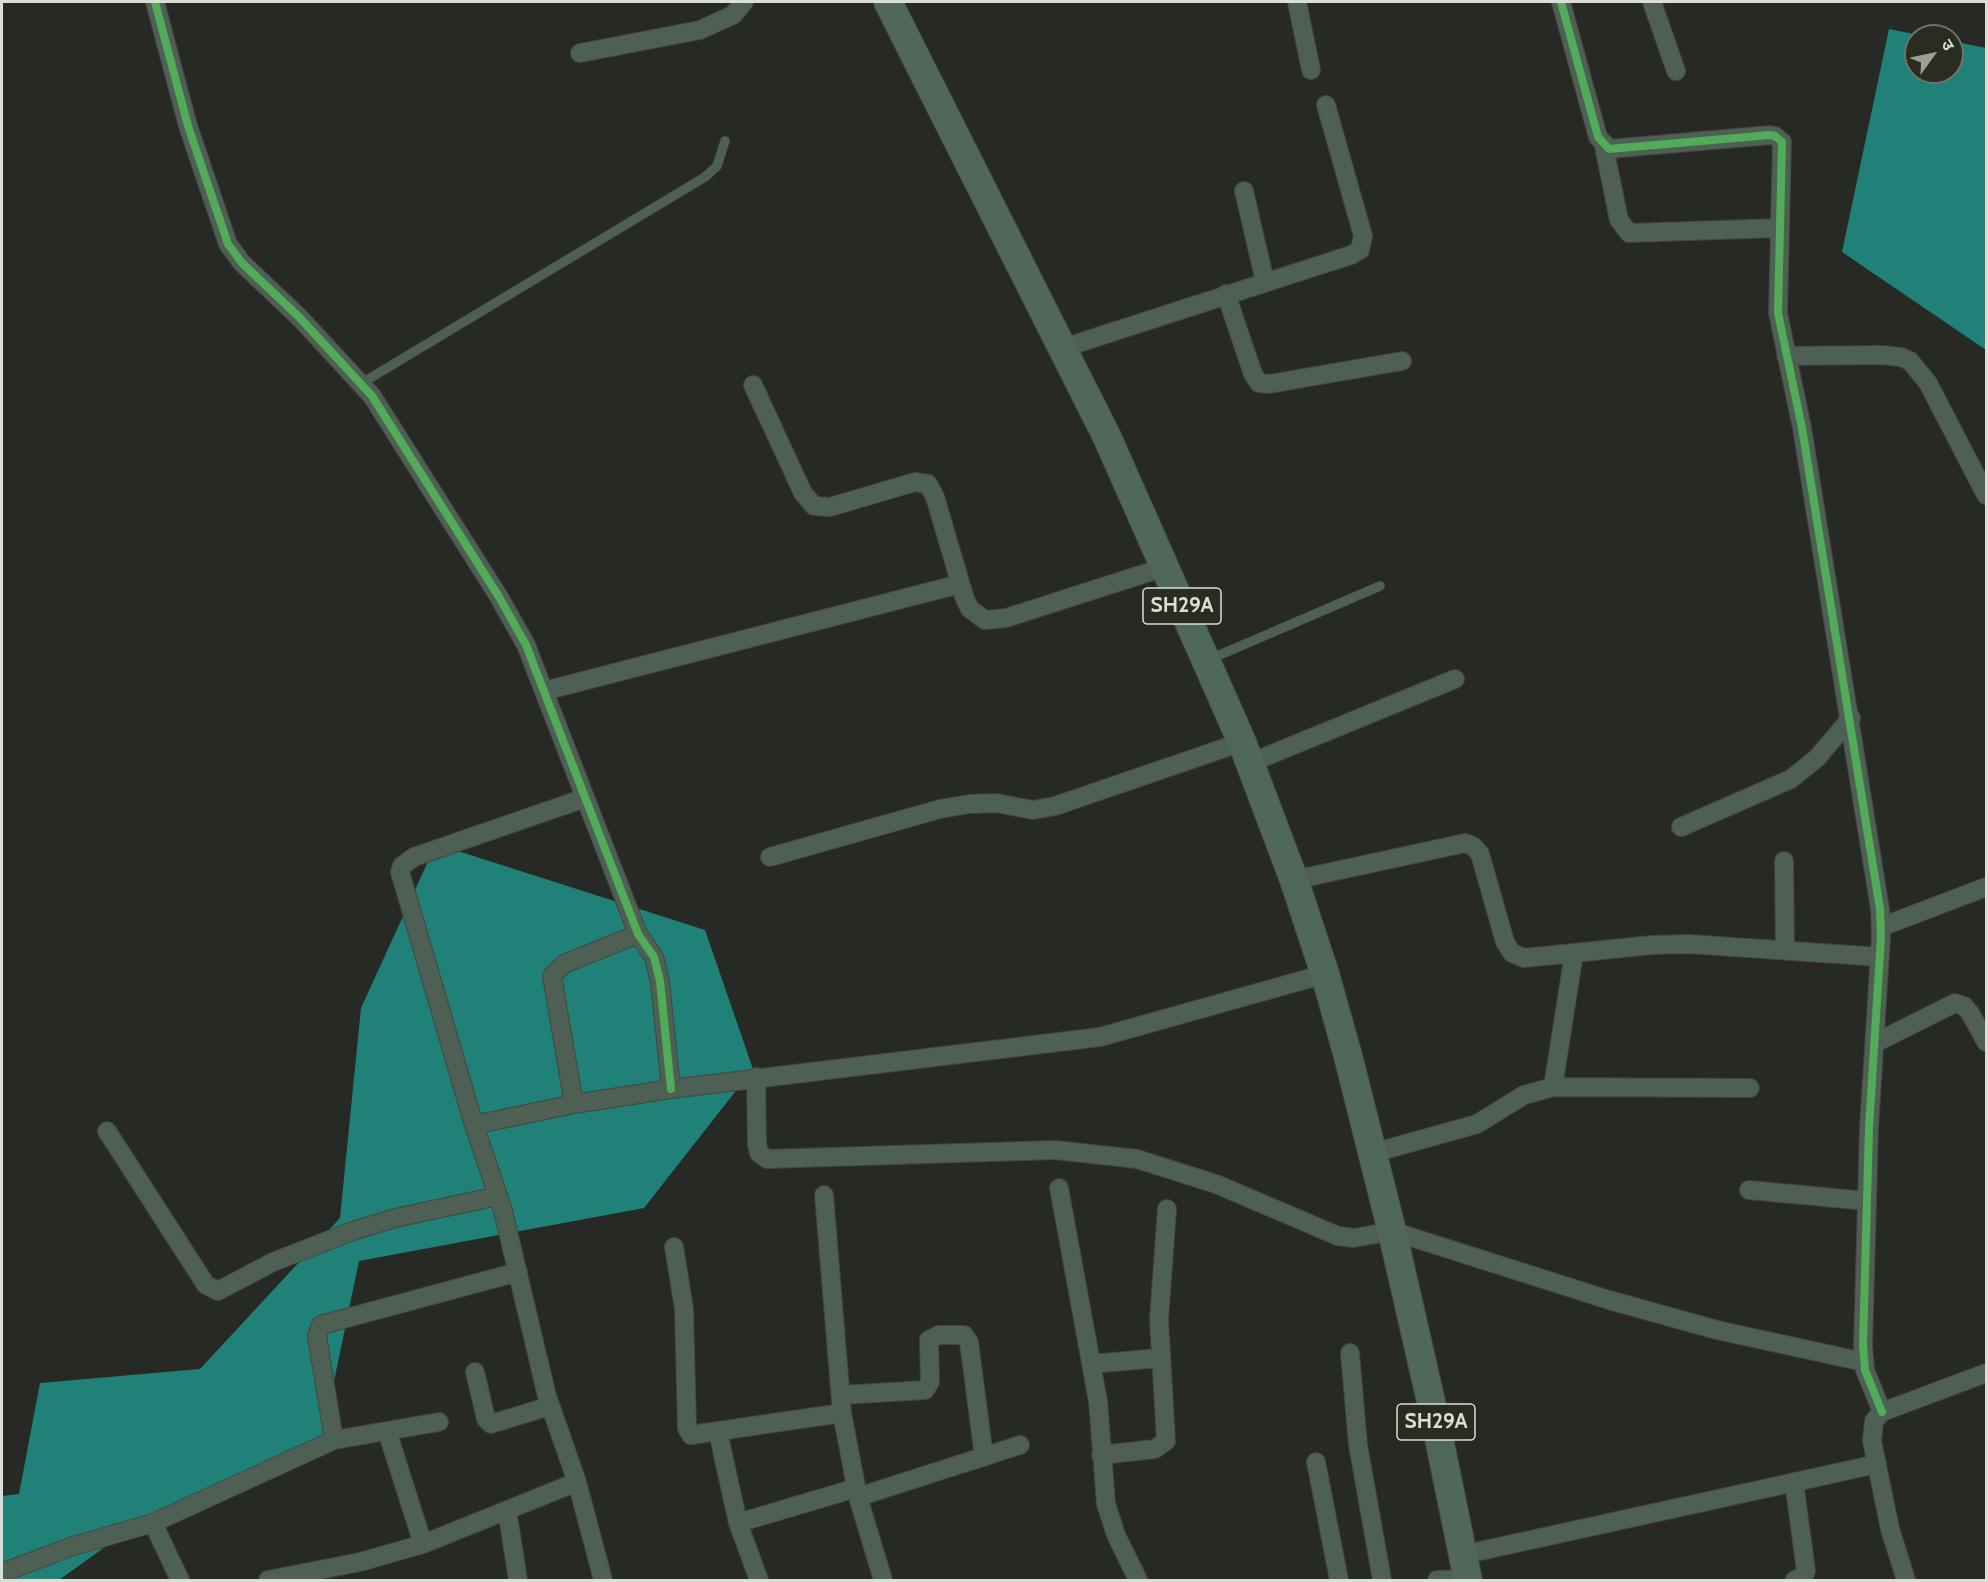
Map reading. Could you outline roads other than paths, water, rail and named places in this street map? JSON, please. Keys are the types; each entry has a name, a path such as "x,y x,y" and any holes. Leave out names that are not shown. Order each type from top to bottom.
{"main road":[{"name":"SH29A","path":"888,2 1107,436 1246,752 1294,880 1325,974 1373,1153 1435,1419 1466,1571"}],"street":[{"path":"155,2 188,126 228,244 242,263 362,383 380,406 505,606 526,645 638,933 654,957 671,1089"},
{"path":"580,53 700,30 733,15 744,2"},
{"path":"1297,2 1311,70"},
{"path":"1561,2 1598,136 1604,146 1619,220 1629,233 1779,228"},
{"path":"1652,2 1676,72"},
{"path":"1063,348 1351,255 1362,246 1363,236 1326,105"},
{"path":"1604,146 1609,150 1629,150 1775,136 1783,148 1778,314 1802,428 1851,717 1877,882 1881,927 1867,1201 1864,1362 1878,1416 1872,1441 1890,1530 1906,1581"},
{"path":"1244,191 1265,282"},
{"path":"1226,294 1253,374 1259,383 1269,384 1402,361"},
{"path":"1786,356 1882,355 1901,357 1910,361 1928,383 1986,495"},
{"path":"753,385 803,493 814,506 830,507 915,482 928,484 970,609 985,620 994,620 1165,567"},
{"path":"543,690 960,584"},
{"path":"770,857 960,805 996,803 1033,810 1055,806 1246,752 1455,679"},
{"path":"1681,827 1791,779 1817,758 1851,717"},
{"path":"585,798 414,857 402,866 401,882 474,1125 503,1211 550,1406 577,1482 603,1581"},
{"path":"1294,880 1470,844 1480,854 1505,942 1512,953 1524,958 1689,944 1880,957"},
{"path":"1784,861 1785,950"},
{"path":"1881,927 1986,887"},
{"path":"574,1104 552,982 553,972 564,964 638,933"},
{"path":"1553,1087 1574,953"},
{"path":"474,1125 574,1104 756,1077 1100,1037 1325,974"},
{"path":"1875,1043 1955,1003 1964,1006 1970,1013 1986,1042"},
{"path":"756,1077 757,1144 759,1153 766,1159 1055,1150 1092,1152 1137,1159 1180,1171 1338,1236 1395,1246 1717,1330 1864,1362"},
{"path":"1373,1153 1477,1124 1524,1095 1553,1087 1750,1088"},
{"path":"107,1131 206,1285 218,1291 273,1262 350,1232 396,1218 503,1211"},
{"path":"1059,1188 1098,1401 1103,1484 1110,1519 1138,1581"},
{"path":"1749,1190 1867,1201"},
{"path":"824,1195 842,1404 857,1493 883,1581"},
{"path":"1101,1455 1155,1449 1165,1444 1160,1319 1167,1209"},
{"path":"674,1247 684,1309 687,1428 693,1435 717,1432 842,1404 925,1390 930,1382 929,1340 939,1335 964,1335 969,1342 984,1457"},
{"path":"334,1440 317,1336 321,1325 518,1272"},
{"path":"1350,1353 1358,1445 1382,1581"},
{"path":"1091,1364 1160,1358"},
{"path":"475,1372 486,1419 491,1424 550,1406"},
{"path":"1878,1416 1986,1373"},
{"path":"2,1573 70,1547 153,1523 334,1440 439,1422"},
{"path":"387,1431 423,1544"},
{"path":"717,1432 738,1523 759,1581"},
{"path":"738,1523 857,1493 1020,1445"},
{"path":"1316,1462 1339,1581"},
{"path":"1437,1581 1466,1571 1794,1482 1877,1464"},
{"path":"268,1581 347,1573 459,1532 577,1482"},
{"path":"1794,1482 1806,1571 1804,1576 1795,1581"},
{"path":"507,1510 518,1581"},
{"path":"153,1523 180,1581"}],"lane":[{"path":"362,383 705,177 717,166 725,141"},
{"path":"1206,661 1380,586"}],"water":[{"path":"1889,29 1904,32 1904,84 1964,84 1964,43 1986,48 1986,350 1842,252"},
{"path":"436,844 705,930 753,1069 644,1208 359,1261 320,1449 133,1527 59,1580 2,1580 2,1496 19,1494 40,1383 200,1369 340,1218 361,1008"}]}
